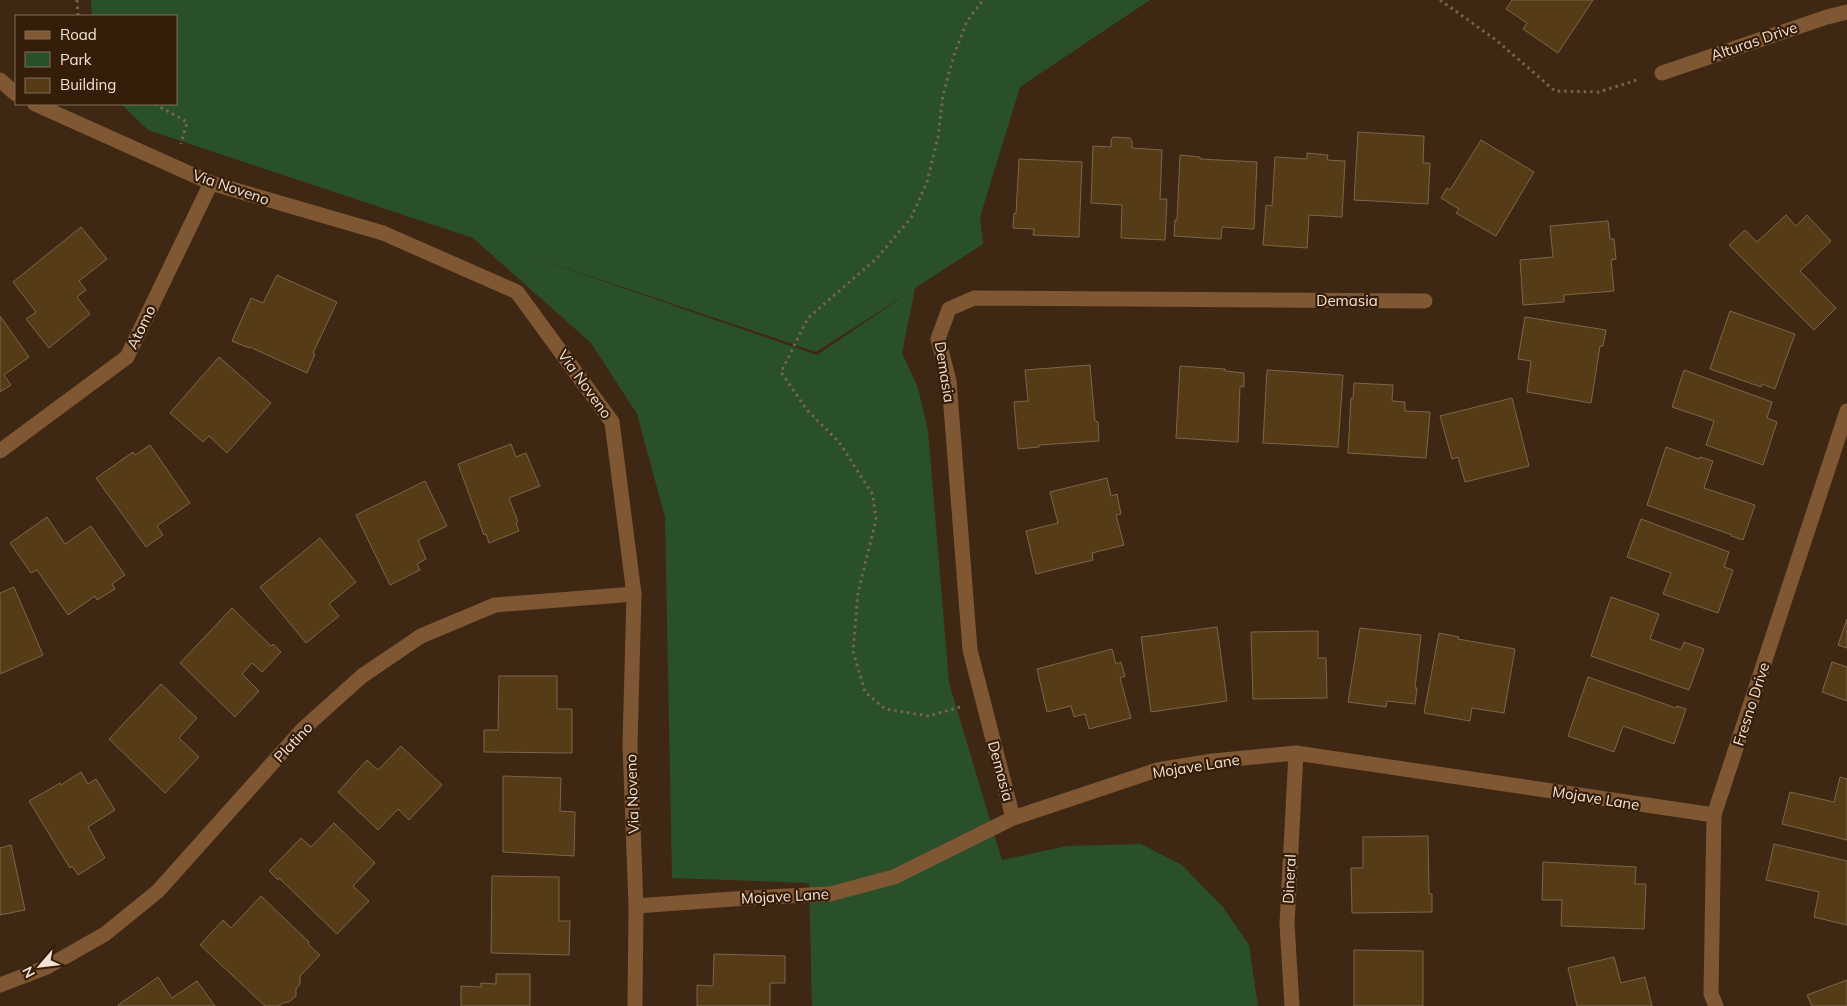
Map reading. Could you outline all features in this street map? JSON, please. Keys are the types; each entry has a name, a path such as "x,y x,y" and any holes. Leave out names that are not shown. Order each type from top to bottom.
{"street":[{"name":"Alturas Drive","path":"1662,73 1847,12"},
{"path":"0,80 15,93"},
{"name":"Via Noveno","path":"38,105 210,183 383,233 517,292 612,422 634,594 630,745 636,906 635,1006"},
{"name":"Atomo","path":"0,450 127,357 210,183"},
{"name":"Demasia","path":"1013,818 970,650 949,380 938,339 949,309 974,298 1425,301"},
{"name":"Fresno Drive","path":"1716,1006 1711,994 1714,815 1847,411"},
{"name":"Platino","path":"0,986 47,967 105,934 158,891 303,729 362,676 421,636 495,606 634,594"},
{"name":"Mojave Lane","path":"636,906 830,894 894,877 1013,818 1157,770 1213,761 1296,753 1714,815"},
{"name":"Dineral","path":"1292,1006 1287,924 1296,753"}],"path":[{"path":"77,0 78,15"},
{"path":"982,701 928,716 885,709 864,692 853,651 858,593 876,520 873,494 839,442 807,410 781,372 808,318 877,258 911,218 926,182 938,136 943,95 954,55 967,21 983,0"},
{"path":"1440,0 1496,40 1555,91 1599,92 1662,73"},
{"path":"157,105 187,122 174,166"}],"green space":[{"path":"91,0 1150,0 1020,87 980,217 983,244 915,288 902,353 918,388 928,431 949,683 1002,860 1067,846 1141,844 1182,865 1222,906 1249,945 1258,1006 812,1006 809,883 672,878 665,517 637,414 591,343 473,238 148,130 122,105 178,105 178,15 92,15","holes":["533,257 816,352 908,293 817,355"]}],"building":[{"path":"1512,0 1593,0 1558,53 1523,29 1527,23 1506,9"},
{"path":"1358,132 1424,136 1423,163 1430,163 1428,204 1354,200"},
{"path":"1113,137 1130,138 1132,148 1162,150 1160,199 1167,199 1165,240 1121,238 1122,205 1091,203 1093,146 1111,147"},
{"path":"1481,140 1534,172 1496,236 1456,213 1459,209 1441,198 1447,188 1450,190"},
{"path":"1307,153 1328,155 1327,160 1345,161 1342,217 1309,215 1307,248 1263,245 1266,205 1272,206 1275,157 1307,159"},
{"path":"1180,155 1200,157 1200,159 1257,162 1254,229 1222,227 1221,239 1174,236 1175,220 1177,220"},
{"path":"1019,159 1082,162 1079,237 1033,235 1034,229 1013,228 1014,213 1016,214"},
{"path":"1786,215 1796,226 1807,215 1831,241 1800,271 1836,308 1814,330 1729,245 1745,230 1757,242"},
{"path":"1608,221 1610,239 1614,239 1616,259 1611,260 1614,291 1564,295 1564,302 1523,305 1520,260 1553,257 1550,226"},
{"path":"81,227 107,259 79,281 86,290 77,297 90,314 49,348 26,319 36,312 13,282"},
{"path":"277,275 337,302 313,353 315,354 307,373 250,347 232,341 251,298 263,303"},
{"path":"1730,311 1795,334 1775,389 1762,384 1761,387 1710,369"},
{"path":"0,316 29,357 4,375 11,385 0,392"},
{"path":"1525,317 1606,330 1603,346 1600,346 1591,403 1527,392 1531,361 1518,359"},
{"path":"219,357 271,403 227,453 209,436 203,442 170,413"},
{"path":"1090,365 1095,421 1098,422 1099,441 1039,445 1039,447 1018,449 1014,402 1028,401 1025,370"},
{"path":"1180,366 1225,369 1225,371 1244,373 1244,387 1240,386 1238,442 1176,438"},
{"path":"1267,370 1343,375 1338,447 1263,443"},
{"path":"1684,370 1772,402 1767,418 1777,422 1763,465 1706,445 1714,421 1672,407"},
{"path":"1354,383 1393,385 1392,401 1405,402 1405,411 1430,412 1426,458 1348,453 1351,398 1353,399"},
{"path":"1512,398 1529,466 1465,482 1458,457 1452,459 1440,416"},
{"path":"511,444 516,457 526,453 540,486 509,498 518,522 516,523 519,531 489,543 486,534 484,535 458,464"},
{"path":"150,445 190,503 157,526 163,535 146,547 96,478 133,452 135,455"},
{"path":"1666,447 1699,459 1700,457 1713,461 1704,488 1755,505 1743,540 1647,505"},
{"path":"1107,478 1111,496 1117,494 1121,514 1116,515 1124,545 1092,553 1093,560 1036,574 1026,531 1058,523 1050,492"},
{"path":"425,481 447,526 418,540 426,559 417,564 420,570 390,585 356,515"},
{"path":"47,517 65,544 91,526 125,575 112,584 115,589 97,600 95,596 68,615 37,570 31,573 10,543"},
{"path":"1641,519 1729,552 1724,567 1733,570 1718,613 1663,594 1671,573 1627,557"},
{"path":"320,538 356,582 329,604 339,616 306,643 260,587"},
{"path":"14,587 43,655 0,674 0,593"},
{"path":"1611,597 1659,614 1650,639 1681,650 1684,642 1704,649 1689,690 1591,656"},
{"path":"232,608 271,646 273,644 281,652 262,672 252,663 242,674 259,691 235,717 180,663"},
{"path":"1847,619 1847,648 1838,645"},
{"path":"1217,627 1227,701 1151,712 1141,637"},
{"path":"1360,628 1421,635 1415,704 1387,701 1386,707 1348,702"},
{"path":"1318,631 1318,658 1326,658 1327,698 1253,699 1251,632"},
{"path":"1439,633 1459,637 1458,639 1515,649 1504,713 1472,708 1470,721 1424,713"},
{"path":"1112,649 1116,664 1121,662 1125,676 1120,678 1131,718 1089,729 1085,714 1074,717 1071,706 1047,712 1037,669"},
{"path":"1832,662 1847,667 1847,701 1822,692"},
{"path":"499,676 557,676 557,709 572,709 572,753 484,752 484,730 498,730"},
{"path":"1588,677 1676,708 1677,706 1686,709 1674,744 1623,726 1614,752 1568,736"},
{"path":"161,684 197,718 179,738 199,757 165,793 109,739"},
{"path":"401,746 442,785 409,820 398,809 378,830 338,792 367,760 378,770"},
{"path":"81,772 88,784 96,779 115,810 88,827 105,858 78,875 72,866 70,868 29,801 60,783 61,785"},
{"path":"503,776 561,778 560,811 575,812 574,856 503,852"},
{"path":"1840,777 1847,779 1847,840 1782,824 1790,792 1834,802"},
{"path":"334,823 375,863 353,886 369,901 337,934 279,878 278,880 269,871 301,838 311,847"},
{"path":"1428,836 1429,894 1432,894 1432,912 1352,913 1351,868 1363,868 1363,837"},
{"path":"1774,844 1847,861 1847,925 1814,917 1819,892 1766,880"},
{"path":"11,845 25,910 0,915 0,848"},
{"path":"1543,862 1636,867 1635,884 1646,884 1644,929 1561,926 1562,900 1542,900"},
{"path":"492,876 559,877 559,921 570,921 569,955 491,953"},
{"path":"261,896 320,955 300,976 300,984 296,989 296,996 289,1002 279,1006 265,1006 200,945 223,920 231,928"},
{"path":"1354,950 1423,951 1423,1006 1354,1006"},
{"path":"714,954 785,956 785,983 770,983 770,1006 697,1006 697,985 713,986"},
{"path":"1614,957 1621,983 1645,977 1652,1006 1577,1006 1568,968"},
{"path":"496,974 530,974 530,1006 461,1006 461,986 481,987 481,983 496,984"},
{"path":"158,977 172,998 197,981 215,1006 118,1005"},
{"path":"1847,980 1847,1006 1812,1006 1807,995"}]}
